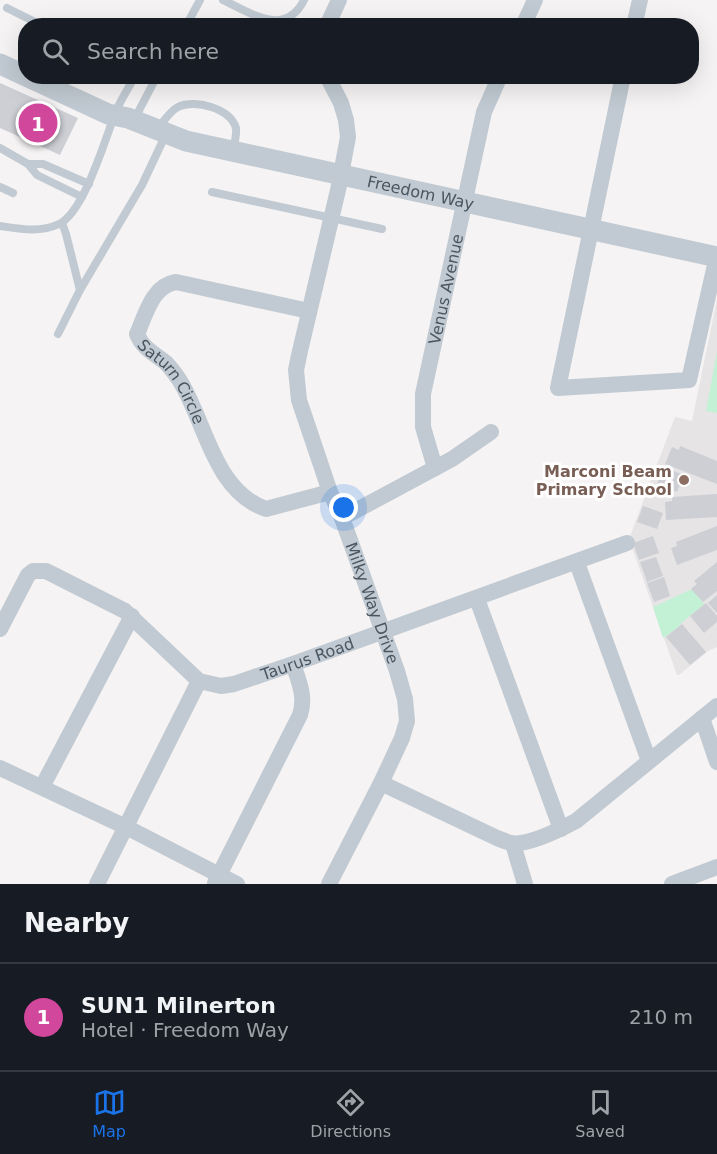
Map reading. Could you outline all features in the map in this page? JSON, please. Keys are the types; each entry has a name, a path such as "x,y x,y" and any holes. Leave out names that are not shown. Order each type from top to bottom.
{"street":[{"path":"331,18 339,0"},
{"path":"527,18 535,0"},
{"path":"636,18 640,0"},
{"path":"0,50 18,58"},
{"name":"Freedom Way","path":"0,64 18,73"},
{"name":"Freedom Way","path":"42,84 186,141 717,257"},
{"name":"Freedom Way","path":"69,84 123,116"},
{"name":"Milky Way Drive","path":"329,884 381,783 402,738 407,721 405,699 342,518 330,492 297,388 296,370 342,175 348,137 341,103 331,84"},
{"name":"Venus Avenue","path":"435,468 423,426 423,394 484,112 496,84"},
{"path":"621,84 558,388 689,380 717,257"},
{"name":"Saturn Circle","path":"309,311 176,282 163,286 158,291 137,334 141,344 168,364 181,383 222,469 242,495 266,508 330,492"},
{"path":"342,518 435,468 491,432"},
{"name":"Taurus Road","path":"200,681 221,686 234,684 477,599 627,543"},
{"path":"577,563 649,761"},
{"path":"0,629 28,574 33,571 46,571 100,597 132,616 200,681 97,884"},
{"path":"477,599 561,830"},
{"path":"42,787 132,616"},
{"path":"217,879 300,716 302,692 293,664"},
{"path":"381,783 497,838 513,844 531,840 561,830 576,821 717,706"},
{"path":"702,718 717,762"},
{"path":"0,768 126,826 217,879 237,884"},
{"path":"513,844 525,884"},
{"path":"672,884 717,867"}],"lane":[{"path":"190,18 200,0"},
{"path":"223,0 262,18"},
{"path":"290,18 300,9 304,0"},
{"path":"7,8 27,18"},
{"path":"0,226 40,230 62,224 89,184 123,116 133,84"},
{"path":"123,116 149,84"},
{"path":"58,334 80,290 142,185 161,132 175,109 196,104 214,108 228,117 236,128 233,152"},
{"path":"0,148 28,164 37,175 82,197"},
{"path":"28,164 43,165 89,184"},
{"path":"0,187 13,193"},
{"path":"213,192 382,229"},
{"path":"62,224 80,290"}],"shaded area":[{"name":"Marconi Beam Primary School","path":"717,299 717,647 708,651 677,675 629,539 675,417 692,421"}],"green space":[{"path":"717,351 717,413 706,411"},
{"path":"692,589 704,604 663,638 653,607"}],"building":[{"path":"0,83 78,118 60,155 0,128"},
{"path":"680,446 717,461 717,484 665,464 672,447 679,450"},
{"path":"663,467 684,475 677,492 657,484"},
{"path":"717,494 717,517 666,520 665,502 672,501 672,497"},
{"path":"643,506 663,513 657,529 637,522"},
{"path":"717,526 717,550 677,565 671,548 677,546 676,542"},
{"path":"653,536 659,553 639,560 633,543"},
{"path":"656,557 663,576 647,582 640,562"},
{"path":"717,562 717,591 703,602 691,589 697,584 694,581"},
{"path":"664,577 670,596 654,602 647,583"},
{"path":"717,595 717,613 708,603"},
{"path":"706,603 717,616 717,622 704,633 690,616"},
{"path":"682,624 706,652 690,665 666,637"}],"place":[{"name":"SUN1 Milnerton","path":"38,123"},
{"name":"Marconi Beam Primary School","path":"684,480"}]}
